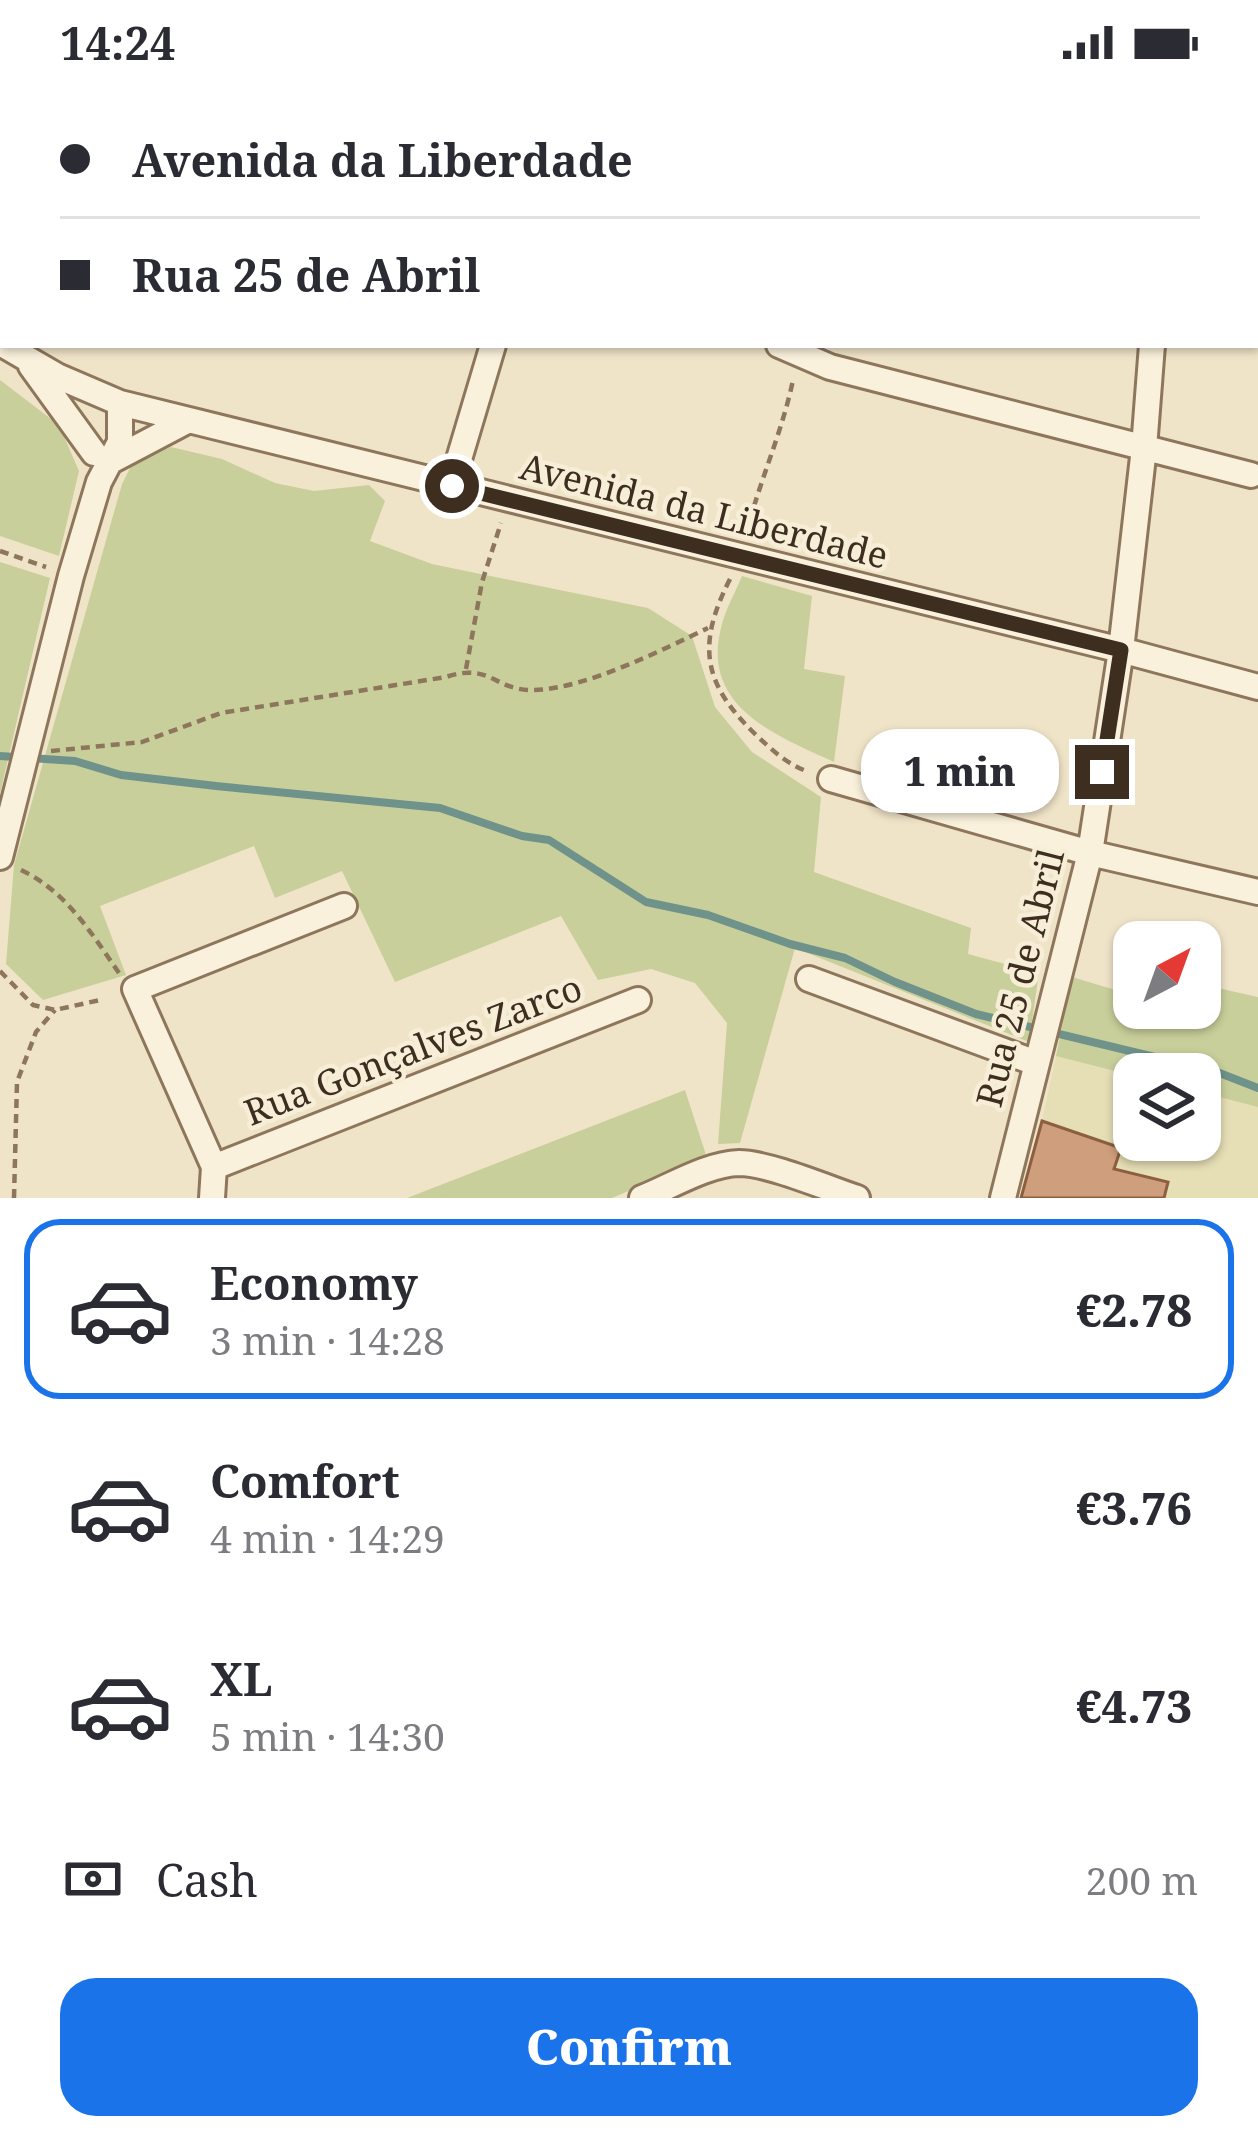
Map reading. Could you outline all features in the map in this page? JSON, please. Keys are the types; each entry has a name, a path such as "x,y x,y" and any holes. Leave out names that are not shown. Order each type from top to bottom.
{"street":[{"name":"Avenida da Liberdade","path":"8,348 81,388 120,403 1258,687"},
{"path":"452,486 492,348"},
{"name":"Rua 25 de Abril","path":"1003,1198 1090,853 1121,650 1152,348"},
{"path":"789,349 830,368 1251,475"},
{"path":"26,359 103,456"},
{"path":"11,864 28,747 103,456 122,431 120,403"},
{"path":"103,456 187,421"},
{"path":"831,779 1090,853 1258,892"},
{"path":"212,1198 214,1167 135,989 344,907"},
{"path":"809,979 1036,1063"},
{"name":"Rua Gonçalves Zarco","path":"214,1167 638,1000"},
{"path":"642,1198 711,1169 738,1163 856,1198"}],"path":[{"path":"789,349 786,415 756,494 741,557 709,628 713,681 737,716 776,755 831,779"},
{"path":"466,670 482,582 508,500"},
{"path":"0,551 71,576"},
{"path":"28,747 58,752 142,742 221,713 466,670 488,675 513,689 539,690 624,666 709,628"},
{"path":"11,864 43,880 85,923 135,989"},
{"path":"0,971 33,1006 56,1010 100,1000"},
{"path":"14,1198 17,1082 36,1032 56,1010"}],"shaded area":[{"path":"1056,1056 1113,1071 1113,1146 1042,1121"},
{"path":"1221,1097 1258,1106 1258,1198 1164,1198 1167,1182 1114,1169 1116,1161 1221,1161"}],"green space":[{"path":"0,380 59,425 79,471 59,556 0,536"},
{"path":"171,447 222,459 275,483 314,491 369,485 385,501 370,541 432,564 648,608 692,636 715,707 752,752 821,797 814,872 971,928 968,954 1039,973 1029,1042 795,948 740,1143 718,1144 727,1023 695,983 651,969 598,980 561,916 395,982 342,871 275,898 254,846 100,906 126,975 43,1000 6,964 14,865 122,484 132,464"},
{"path":"0,562 50,578 0,794"},
{"path":"742,576 812,596 804,669 845,676 834,762 767,729 732,698 722,678 721,628"},
{"path":"1072,977 1113,989 1113,1029 1221,1029 1221,989 1258,997 1258,1107 1221,1097 1221,1053 1113,1053 1113,1071 1056,1056"},
{"path":"685,1090 707,1158 612,1198 407,1198"}],"building":[{"path":"1042,1121 1113,1145 1114,1169 1168,1182 1164,1198 1021,1198"}],"waterway":[{"path":"0,756 75,761 121,775 440,808 522,836 549,840 646,902 708,915 845,958 976,1014 1217,1072 1258,1088"}],"route":[{"path":"452,486 1121,650 1102,772"}]}
